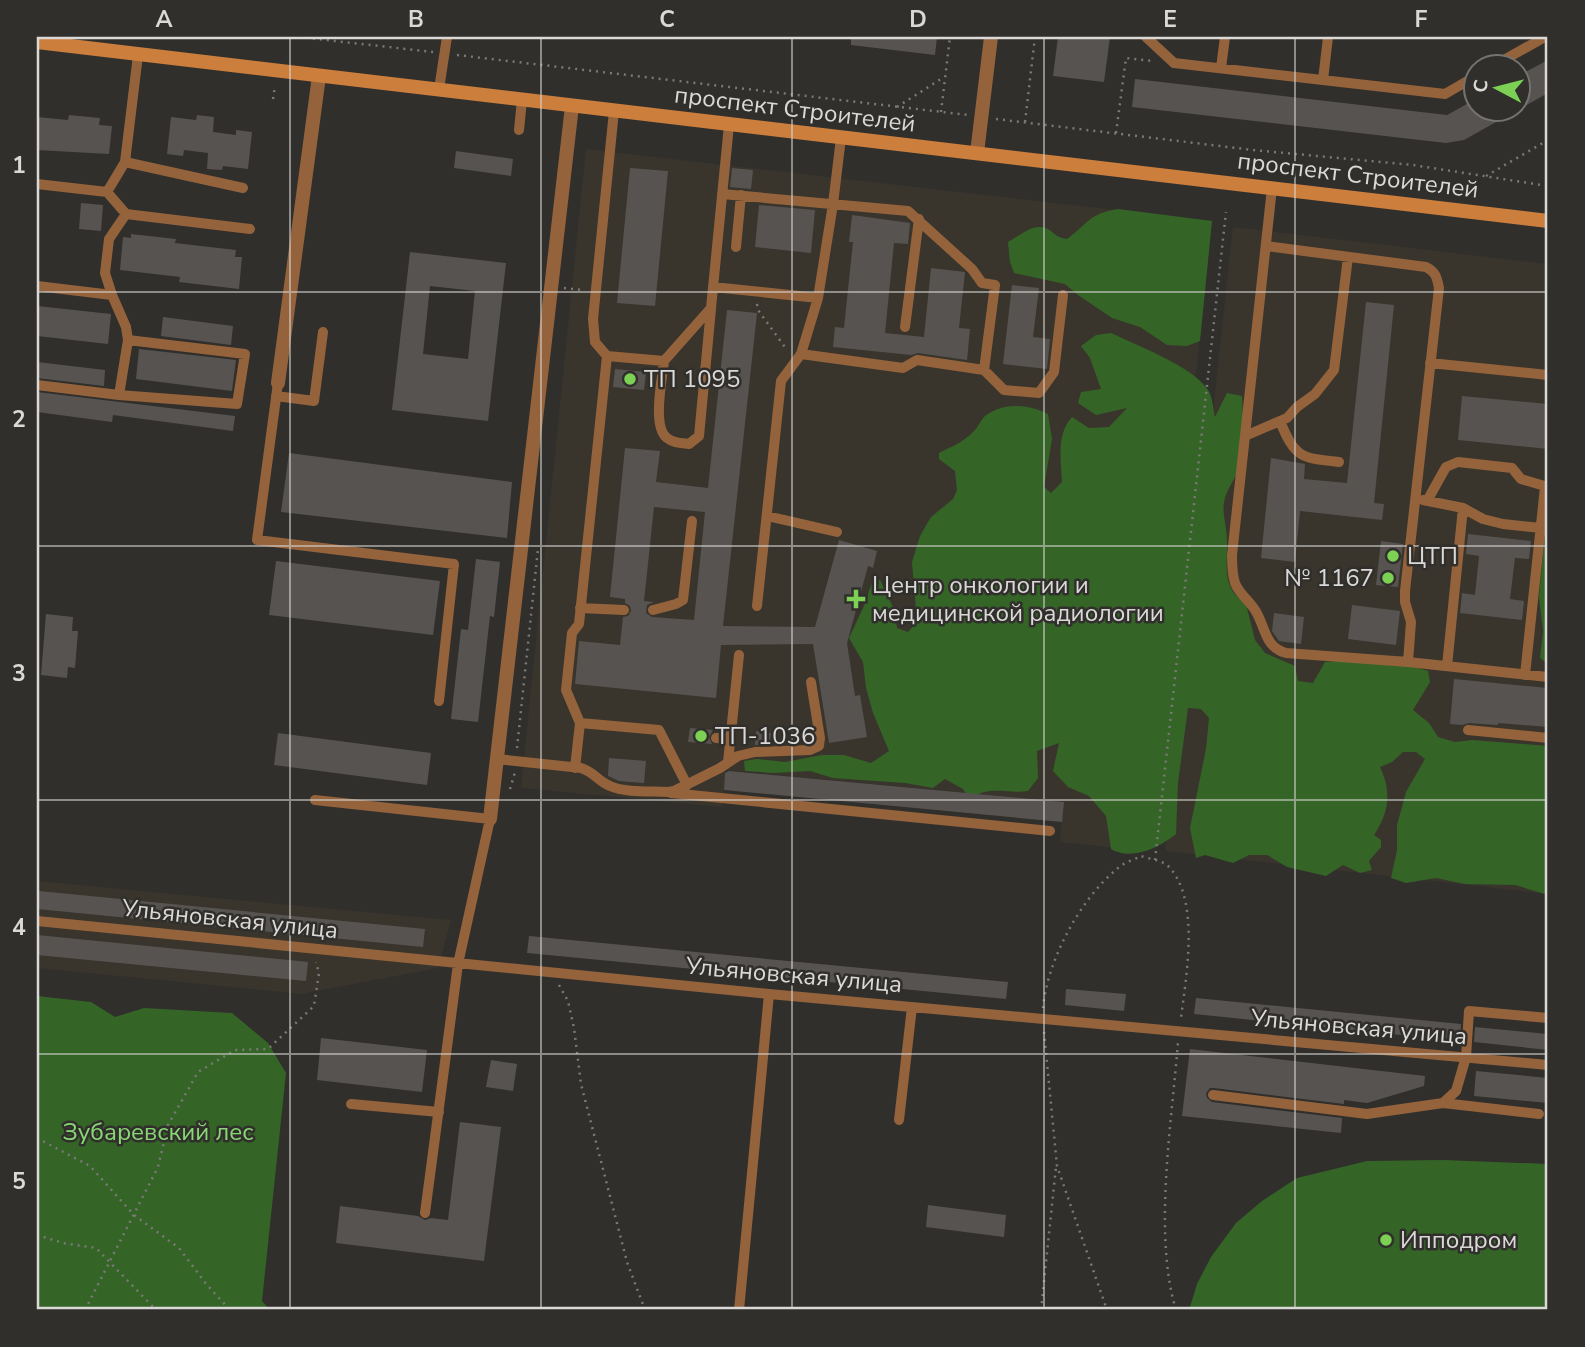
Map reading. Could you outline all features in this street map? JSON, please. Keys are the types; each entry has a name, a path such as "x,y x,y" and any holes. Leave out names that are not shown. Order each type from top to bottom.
{"main road":[{"name":"проспект Строителей","path":"37,42 75,42 138,55 1548,221"}],"street":[{"path":"977,153 991,37"},
{"path":"277,389 319,76"},
{"path":"490,819 572,106"}],"lane":[{"path":"439,89 447,37"},
{"path":"1146,37 1174,63 1445,94 1462,84"},
{"path":"1221,68 1225,37"},
{"path":"1323,80 1328,37"},
{"path":"1518,52 1545,37"},
{"path":"107,192 125,162 138,55"},
{"path":"519,130 522,100"},
{"path":"575,768 580,723 566,690 572,633 579,624 607,356 596,342 593,319 614,111"},
{"path":"711,308 664,361 658,426 665,437 674,442 689,444 699,436 729,125"},
{"path":"757,606 781,381 798,358 818,298 841,138"},
{"path":"125,162 243,188"},
{"path":"37,184 107,192 126,214 250,229"},
{"path":"1272,188 1232,555 1233,576 1237,587 1257,612 1270,644 1278,651 1548,677"},
{"path":"722,194 908,211 972,269 982,283 995,285 984,370"},
{"path":"736,247 741,195"},
{"path":"119,395 128,340 126,327 105,273 109,239 126,214"},
{"path":"905,327 919,219"},
{"path":"1266,246 1426,267 1433,271 1439,288 1405,590 1410,622 1408,662"},
{"path":"1245,436 1280,421 1315,394 1334,370 1348,257"},
{"path":"37,286 112,295"},
{"path":"713,286 818,298"},
{"path":"798,358 903,368 918,360 984,370 1004,390 1039,393 1054,372 1063,295"},
{"path":"323,332 314,401 277,389 257,540 454,564 439,701"},
{"path":"37,385 119,395 237,404 245,354 128,340"},
{"path":"607,356 664,361"},
{"path":"1430,363 1548,374"},
{"path":"1280,421 1293,449 1302,455 1339,462"},
{"path":"1427,500 1446,467 1458,462 1512,468 1521,479 1546,487 1525,675"},
{"path":"1415,499 1463,508 1483,519 1541,528"},
{"path":"1447,666 1463,508"},
{"path":"766,516 838,532"},
{"path":"653,610 683,600 692,521"},
{"path":"580,608 624,610"},
{"path":"729,762 739,655"},
{"path":"668,792 687,785 738,756 755,752 810,750 819,746 811,682"},
{"path":"580,723 659,730 687,785"},
{"path":"1468,730 1548,738"},
{"path":"716,738 730,739"},
{"path":"497,759 594,772 600,780 615,788 1050,831"},
{"path":"315,800 490,819 457,964 425,1213"},
{"name":"Ульяновская улица","path":"37,920 769,994 1548,1065"},
{"path":"739,1310 769,994"},
{"path":"899,1120 912,1007"},
{"path":"1443,1103 1456,1091 1466,1057 1469,1011 1548,1018"},
{"path":"1213,1095 1367,1114 1443,1103 1539,1114"},
{"path":"351,1104 439,1112"}],"path":[{"path":"299,37 1254,150 1413,165 1548,186"},
{"path":"941,112 950,37"},
{"path":"1025,122 1035,37"},
{"path":"1116,132 1126,58 1174,63"},
{"path":"897,107 945,76"},
{"path":"274,99 275,86"},
{"path":"1486,176 1548,140"},
{"path":"1155,860 1226,212"},
{"path":"564,288 572,289"},
{"path":"753,291 758,310 798,358"},
{"path":"1041,1310 1057,1166 1042,1020 1044,998 1056,959 1080,909 1118,867 1141,856 1165,863 1181,885 1191,944 1179,1032 1165,1242 1176,1310"},
{"path":"85,1310 158,1167 168,1125 198,1072 235,1050 268,1049 314,1006 319,973 312,949"},
{"path":"552,973 568,1000 575,1028 581,1084 627,1262 645,1310"},
{"path":"37,1138 90,1166 134,1214 179,1248 207,1286 230,1310"},
{"path":"1057,1166 1107,1310"},
{"path":"37,1235 63,1243 96,1248 156,1310"}],"shaded area":[{"name":"Центр онкологии и медицинской радиологии","path":"586,149 1212,221 1146,851 1060,842 1063,802 726,770 722,807 521,788"},
{"path":"1233,227 1548,264 1548,894 1165,851"},
{"path":"37,881 451,920 438,968 301,994 37,968"}],"green space":[{"path":"1118,209 1212,221 1200,341 1187,346 1167,345 1140,327 1112,318 1065,284 1014,273 1008,242 1019,235 1040,227 1067,239 1094,216"},
{"path":"1111,333 1164,357 1201,381 1210,393 1215,417 1227,393 1242,396 1241,458 1238,471 1225,497 1224,507 1227,575 1232,590 1246,604 1255,640 1265,653 1295,666 1298,681 1313,683 1325,662 1390,663 1428,671 1430,682 1413,710 1429,723 1438,737 1455,742 1472,740 1548,746 1548,895 1515,885 1465,884 1436,878 1406,883 1391,878 1397,850 1397,825 1406,792 1425,759 1416,752 1403,752 1392,762 1380,767 1386,785 1387,802 1383,819 1374,835 1381,840 1381,847 1369,861 1372,870 1360,873 1343,865 1326,876 1287,867 1267,855 1249,855 1233,863 1205,855 1196,858 1190,828 1206,749 1209,718 1201,709 1188,708 1178,783 1176,834 1153,848 1136,853 1127,854 1111,849 1106,816 1089,796 1068,787 1053,771 1059,743 1037,751 1038,778 1028,791 991,791 970,799 963,789 945,779 933,788 905,783 833,778 810,771 745,771 744,761 757,759 785,762 822,755 844,755 871,763 889,751 873,713 863,662 849,638 872,582 880,580 893,607 897,628 908,632 917,622 912,562 920,536 931,517 953,499 957,490 955,471 939,459 939,453 968,436 992,411 1016,406 1041,411 1048,414 1052,439 1044,487 1051,493 1062,482 1062,440 1072,417 1089,428 1109,427 1127,408 1096,415 1078,403 1081,392 1101,389 1090,358 1081,346 1096,335"},
{"path":"1548,529 1548,664 1540,658 1543,631 1539,597 1544,542"},
{"name":"Зубаревский лес","path":"37,996 91,1002 115,1017 144,1008 232,1013 268,1043 286,1073 262,1301 270,1310 37,1310"},
{"name":"Ипподром","path":"1443,1160 1548,1164 1548,1310 1189,1310 1197,1284 1211,1257 1236,1223 1262,1201 1297,1178 1367,1161"}],"building":[{"path":"851,37 937,37 935,55 851,45"},
{"path":"1058,37 1110,37 1104,82 1053,76"},
{"path":"1548,60 1548,93 1532,102 1532,69"},
{"path":"1135,79 1447,115 1462,107 1462,122 1496,122 1464,140 1446,143 1132,107"},
{"path":"69,115 100,118 99,125 112,126 109,154 37,150 37,117 68,120"},
{"path":"197,115 214,117 213,132 236,135 236,130 252,132 248,169 223,166 222,170 207,169 208,153 184,150 183,156 167,154 171,117 196,120"},
{"path":"456,151 513,159 511,176 454,168"},
{"path":"630,168 668,171 655,306 617,303"},
{"path":"732,168 753,170 751,189 730,187"},
{"path":"81,203 103,205 101,231 79,229"},
{"path":"759,205 815,210 811,253 755,247"},
{"path":"852,215 910,223 908,244 894,243 885,333 924,337 931,268 965,272 959,328 970,329 967,360 918,353 911,355 833,347 835,327 844,328 853,242 849,242"},
{"path":"131,234 176,239 175,243 236,250 235,257 242,257 239,289 179,282 180,277 120,270 123,237 131,238"},
{"path":"410,252 506,263 488,421 392,410","holes":["430,286 475,291 468,359 423,354"]},
{"path":"1012,285 1039,288 1033,337 1050,339 1047,369 1003,364"},
{"path":"1366,302 1394,305 1374,503 1384,504 1382,520 1300,511 1295,562 1261,558 1271,458 1305,464 1304,479 1347,483"},
{"path":"37,306 111,314 108,344 37,336"},
{"name":"Центр онкологии и медицинской радиологии","path":"727,310 757,313 723,626 815,627 839,540 877,551 873,568 868,566 847,643 855,696 860,695 867,737 829,743 813,644 721,645 716,698 575,684 579,641 620,645 623,617 628,616 631,611 625,599 610,597 625,448 660,451 656,482 708,488","holes":["654,507 705,512 694,620 652,617 646,613 647,605 654,602 644,601"]},
{"path":"163,317 233,326 231,345 161,336"},
{"path":"139,349 236,360 232,391 136,379"},
{"path":"37,362 105,370 104,386 37,378"},
{"name":"ТП 1095","path":"615,369 646,372 644,390 613,387"},
{"path":"37,392 235,416 233,431 113,415 112,422 37,412"},
{"path":"1462,396 1548,404 1548,449 1458,440"},
{"path":"289,453 512,482 507,538 281,512"},
{"path":"1468,534 1531,541 1529,559 1515,558 1510,599 1524,601 1522,620 1460,613 1462,593 1475,595 1479,556 1466,554"},
{"name":"ЦТП","path":"1381,541 1403,544 1398,587 1376,585"},
{"path":"476,559 500,562 494,617 490,616 478,722 451,719 461,629 468,630"},
{"path":"276,561 440,581 433,635 269,615"},
{"path":"1352,605 1400,611 1396,645 1348,639"},
{"path":"1274,613 1304,617 1301,644 1279,641 1272,631"},
{"path":"46,614 73,617 72,631 78,631 75,668 68,667 67,678 41,675"},
{"path":"1454,679 1548,688 1548,727 1498,723 1450,724"},
{"name":"ТП-1036","path":"690,728 713,730 709,737 712,744 688,742"},
{"path":"756,731 771,733 769,744 755,745"},
{"path":"278,733 431,753 427,785 274,765"},
{"path":"609,758 646,761 644,783 619,781 608,776"},
{"path":"729,771 1064,802 1062,822 724,790 725,773"},
{"path":"39,891 425,929 423,947 37,909"},
{"path":"37,935 308,962 306,981 37,955"},
{"path":"529,936 1008,982 1006,999 527,953"},
{"path":"1066,989 1126,994 1124,1011 1065,1005"},
{"path":"1196,998 1461,1024 1460,1041 1194,1014"},
{"path":"1475,1027 1548,1034 1548,1050 1474,1042"},
{"path":"321,1038 427,1050 422,1092 317,1080"},
{"path":"1190,1049 1425,1076 1424,1086 1367,1103 1344,1100 1344,1104 1214,1088 1210,1088 1206,1093 1212,1102 1342,1118 1341,1133 1182,1116"},
{"path":"491,1060 517,1064 513,1091 486,1087"},
{"path":"1476,1071 1548,1078 1548,1103 1474,1096"},
{"path":"460,1122 501,1127 484,1261 336,1243 340,1206 418,1216 425,1220 448,1220"},
{"path":"928,1205 1006,1215 1004,1237 926,1227"}],"place":[{"name":"ТП 1095","path":"630,379"},
{"name":"ЦТП","path":"1393,556"},
{"name":"№ 1167","path":"1388,578"},
{"name":"Центр онкологии и медицинской радиологии","path":"856,599"},
{"name":"ТП-1036","path":"701,736"},
{"name":"Ипподром","path":"1386,1240"}]}
